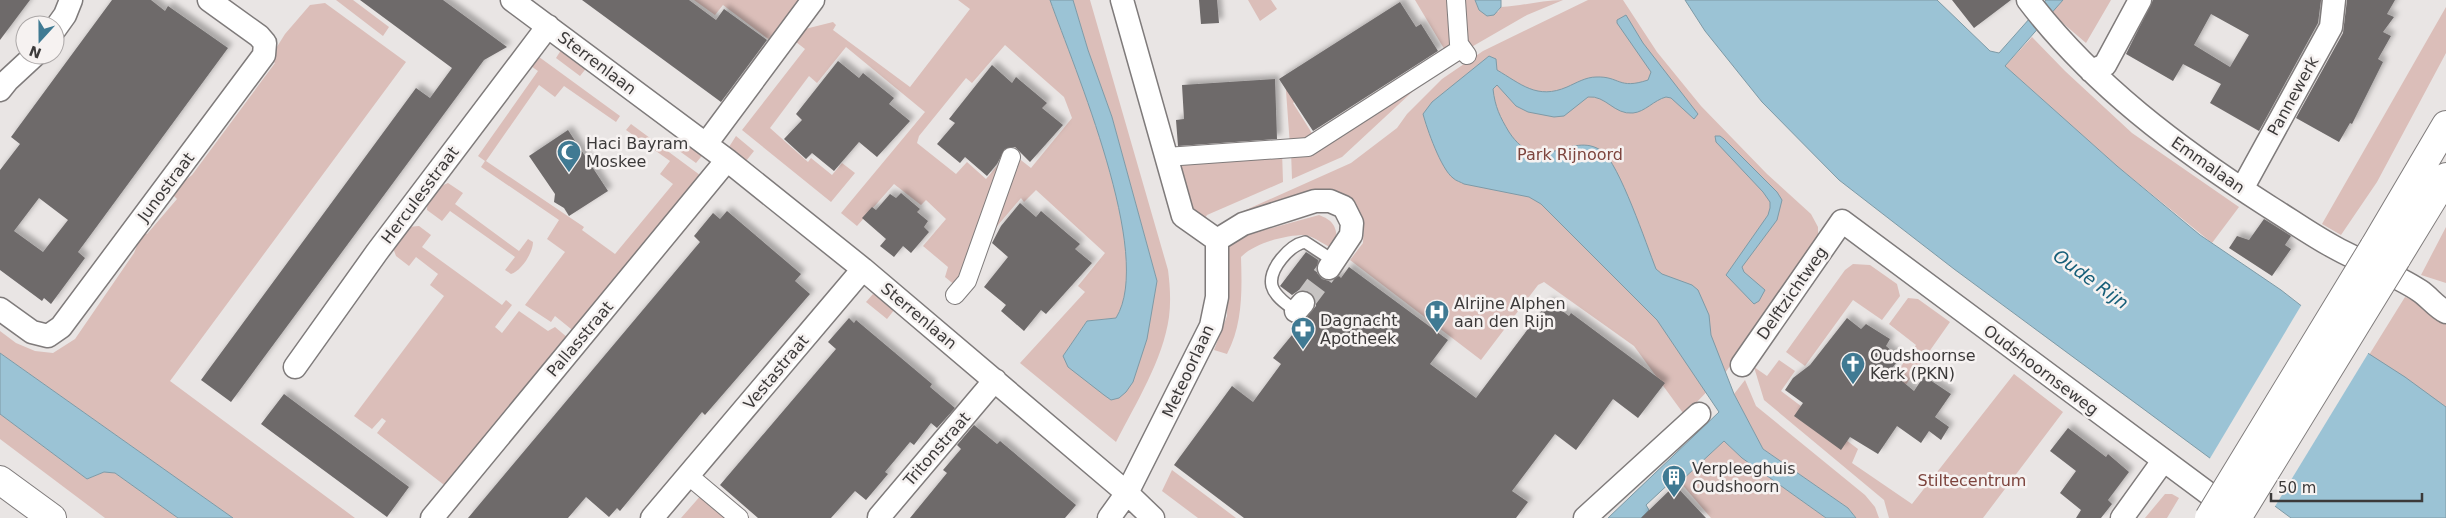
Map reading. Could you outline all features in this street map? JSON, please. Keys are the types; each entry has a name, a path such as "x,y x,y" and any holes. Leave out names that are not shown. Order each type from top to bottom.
{"main road":[{"path":"2209,518 2320,357 2385,253 2446,125"},
{"path":"2385,253 2446,177"},
{"path":"2237,518 2320,357"},
{"path":"0,480 52,518"}],"street":[{"path":"65,15 71,0"},
{"name":"Junostraat","path":"0,309 32,332 48,336 61,327 264,55 265,43 259,36 210,0"},
{"path":"706,144 813,0"},
{"path":"1122,0 1183,216 1203,232 1217,240 1243,224 1315,201 1330,201 1344,207 1352,223 1351,235 1331,264"},
{"path":"1166,157 1308,147 1464,52 1460,44 1456,0"},
{"name":"Emmalaan","path":"2028,0 2048,25 2091,71 2166,136 2242,189 2331,246 2420,291 2446,312"},
{"path":"2091,71 2105,65 2140,0"},
{"name":"Pannewerk","path":"2242,189 2331,26 2334,0"},
{"name":"Sterrenlaan","path":"522,3 548,26 727,160 863,269 995,380 1153,518"},
{"name":"Herculesstraat","path":"295,367 377,252 548,26"},
{"path":"0,90 24,65"},
{"path":"955,295 967,282 1011,157"},
{"name":"Pallasstraat","path":"432,518 727,160"},
{"name":"Delftzichtweg","path":"1742,365 1842,221"},
{"name":"Oudshoornseweg","path":"1842,221 2241,518"},
{"name":"Meteoorlaan","path":"1109,518 1127,494 1211,326 1217,297 1217,240"},
{"name":"Vestastraat","path":"652,518 863,269"},
{"name":"Emmalaan","path":"2420,291 2446,291"},
{"name":"Tritonstraat","path":"878,517 995,380"},
{"path":"1585,518 1699,414"},
{"path":"2122,518 2163,461"},
{"path":"689,476 739,518"}],"lane":[{"path":"1300,307 1277,296 1272,287 1272,278 1285,254 1296,244 1305,242 1331,264"}],"green space":[{"path":"336,0 353,0 389,27 383,36"},
{"path":"694,0 802,0 771,41 723,5 715,15"},
{"path":"958,0 1050,0 1092,114 1107,161 1119,208 1126,251 1125,289 1116,318 1087,321 1063,356 1153,299 1157,281 1112,117 1088,50 1073,0 1090,0 1168,270 1170,288 1169,317 1161,349 1148,381 1116,442 1020,363 1085,292 1078,286 1105,253 1036,190 1024,202 1021,198 987,238 1017,157 1031,168 1072,118 1064,97 1005,45 972,83 966,78 919,136 917,143 956,174 967,162 986,179 1008,153 956,286 945,277 948,267 923,246 946,219 926,200 921,205 894,184 857,226 841,213 925,112 846,47 817,83 809,76 770,128 808,162 811,158 832,175 842,163 855,173 831,202 742,130 805,49 796,42 805,29 833,22 836,25 833,30 910,87 970,9"},
{"path":"1248,0 1271,0 1277,9 1260,21"},
{"path":"1415,0 1451,0 1458,46 1446,52"},
{"path":"1458,0 1475,0 1479,10 1498,12 1501,7 1563,0 1527,15 1468,49"},
{"name":"Park Rijnoord","path":"1588,0 1623,0 1657,52 1701,106 1767,174 1811,214 1818,227 1818,243 1725,373 1692,407 1683,413 1634,346 1544,282 1538,285 1481,360 1350,260 1363,243 1364,222 1347,198 1319,191 1239,213 1351,163 1397,128 1407,114 1442,79 1483,51"},
{"path":"2063,0 2111,0 2086,43 2051,13"},
{"path":"325,3 406,62 170,381 355,518 233,518 0,353 0,331 16,343 35,351 53,353 75,339 134,253 143,231 147,234 177,199 172,194 178,186 192,175 275,63 270,58 285,34 310,5"},
{"path":"2446,7 2446,53 2377,182 2341,235 2322,224"},
{"path":"2032,37 2065,71 2132,133 2239,207 2212,243 2117,166 2005,66"},
{"path":"563,47 588,66 580,76 556,58"},
{"path":"535,54 620,116 616,122 564,86 555,97 539,85 486,161 584,227 582,230 615,254 673,184 660,174 670,161 626,130 631,124 704,178 576,333 555,316 551,322 525,305 565,252 547,239 559,220 481,167 485,161 478,156 538,71 528,64"},
{"path":"1285,77 1298,99 1293,103 1315,138 1290,146"},
{"path":"1426,79 1342,157 1292,179 1291,151"},
{"path":"736,136 754,151 746,161 729,147"},
{"path":"686,140 705,152 696,163 678,150"},
{"path":"1282,151 1283,182 1207,215 1203,221 1193,214 1178,158"},
{"path":"448,183 463,193 455,204 519,251 528,239 533,242 529,256 519,269 511,274 505,270 515,257 450,211 442,221 427,210 428,201 433,193 439,187"},
{"path":"1319,215 1330,221 1336,230 1337,239 1330,247 1315,238 1297,235 1262,244 1241,257 1241,294 1236,331 1227,354 1214,350 1227,316 1228,256 1229,247 1235,238"},
{"path":"419,226 431,235 422,247 502,305 506,300 512,305 495,327 502,333 519,311 548,331 555,327 568,338 448,488 377,433 386,421 382,418 372,429 354,416 444,296 430,285 438,274 416,257 409,266 396,256 393,248 408,227"},
{"path":"2446,227 2446,283 2421,275"},
{"path":"1853,264 1870,265 1897,284 1900,296 1882,320 1853,300 1805,366 1786,352 1845,270"},
{"path":"873,294 895,309 887,319 866,302"},
{"path":"2405,297 2446,314 2446,409 2369,355"},
{"path":"1908,298 1918,299 1950,322 1886,413 1874,405 1916,345 1889,324"},
{"name":"Stiltecentrum","path":"1779,360 1795,371 1781,391 1858,449 1852,463 1912,504 2014,374 2063,412 1983,518 1889,518 1884,500 1764,400 1754,367 1767,376"},
{"path":"1745,380 1756,406 1865,495 1875,507 1879,518 1856,518 1848,508 1763,449 1734,394"},
{"path":"0,414 87,479 104,472 115,473 178,518 105,518 0,439"},
{"path":"1724,441 1742,458 1826,518 1711,518 1680,482"},
{"path":"1172,470 1236,518 1198,518 1162,491"},
{"path":"703,493 732,518 681,518"},
{"path":"2165,494 2172,494 2179,498 2167,518 2145,518"}],"water":[{"path":"1050,0 1073,0 1088,50 1112,117 1157,281 1147,339 1133,382 1119,398 1111,400 1068,367 1063,356 1087,321 1116,318 1125,289 1126,251 1119,208 1107,161 1092,114"},
{"path":"1475,0 1501,0 1501,7 1494,15 1487,16 1479,10"},
{"name":"Oude Rijn","path":"1685,0 1937,0 1990,51 1999,53 2046,0 2063,0 2005,66 2117,166 2200,235 2281,290 2335,332 2405,377 2446,407 2446,518 2291,518 1954,269 1839,180 1762,102 1705,31"},
{"path":"1626,15 1643,43 1698,114 1694,119 1671,98 1666,97 1637,112 1626,113 1600,99 1588,97 1564,116 1554,117 1528,112 1516,106 1497,85 1493,89 1501,117 1509,132 1521,145 1532,152 1544,153 1578,145 1590,146 1602,151 1609,159 1624,188 1656,269 1662,274 1692,285 1698,290 1709,315 1711,335 1734,394 1763,449 1848,508 1856,518 1826,518 1742,458 1724,441 1680,482 1675,478 1646,505 1649,510 1641,518 1608,518 1719,412 1657,320 1541,204 1529,197 1464,184 1454,179 1448,173 1439,158 1423,114 1432,102 1489,56 1496,59 1497,70 1522,85 1538,91 1556,91 1592,77 1610,78 1631,84 1648,80 1651,72 1617,23 1617,20"},
{"path":"1715,136 1720,136 1724,139 1777,192 1782,200 1777,220 1742,267 1744,272 1765,290 1759,301 1754,304 1726,275 1768,215 1770,202 1716,142"},
{"path":"0,353 233,518 178,518 115,473 104,472 87,479 0,414"}],"pier":[{"path":"2302,304 2369,352 2274,508 2209,460"}],"building":[{"path":"0,0 30,0 19,15 15,15 15,20 0,40"},
{"path":"112,0 151,0 165,11 168,6 228,48 78,252 85,258 51,304 44,298 42,301 0,270 0,170 20,144 11,137","holes":["39,198 68,220 43,252 14,231"]},
{"path":"360,0 443,0 507,47 484,60 231,402 201,380 416,88 430,98 452,68"},
{"path":"582,0 689,0 716,20 724,9 767,40 721,102"},
{"path":"1199,0 1217,0 1219,23 1201,24"},
{"path":"1952,0 2011,0 1974,28"},
{"path":"2153,0 2321,0 2318,23 2259,131 2210,103 2221,84 2183,64 2173,81 2126,54","holes":["2211,14 2249,35 2230,67 2194,45"]},
{"path":"2347,0 2395,0 2387,14 2394,17 2383,32 2391,36 2378,59 2383,62 2352,124 2350,123 2339,142 2296,118 2343,33"},
{"path":"1400,2 1416,27 1421,24 1438,51 1313,131 1279,79"},
{"path":"838,61 859,78 863,73 894,98 889,104 910,121 877,157 859,142 834,171 812,153 806,159 784,139 802,120 796,114"},
{"path":"992,65 1012,83 1016,77 1047,103 1042,108 1063,125 1030,162 1015,147 1005,149 997,164 987,176 965,157 960,163 937,144 955,123 949,119"},
{"path":"1275,79 1277,139 1178,146 1176,120 1184,119 1182,85"},
{"name":"Haci Bayram Moskee","path":"568,130 608,191 569,216 564,208 554,202 555,194 529,156"},
{"path":"901,193 920,209 917,212 928,221 924,227 929,232 911,253 903,246 894,257 880,246 886,239 862,218 872,207 876,210 890,194 896,198"},
{"path":"1020,203 1036,217 1041,211 1080,244 1075,249 1092,263 1046,314 1041,310 1024,331 1001,311 1006,305 984,287 1008,257 992,243 1001,226"},
{"path":"727,211 801,274 795,281 810,294 705,415 702,412 620,511 617,508 609,517 586,497 568,518 468,518 700,242 694,236 713,213 720,219"},
{"path":"2264,219 2291,236 2285,245 2291,249 2272,276 2229,248 2237,236 2249,240"},
{"path":"1306,252 1318,260 1317,273 1322,279 1329,281 1339,276 1341,278 1349,267 1448,340 1430,364 1476,398 1549,301 1569,316 1571,313 1665,383 1638,418 1613,399 1576,450 1555,434 1512,491 1528,502 1516,518 1244,518 1174,465 1232,386 1253,402 1281,364 1273,358 1316,306 1315,298 1311,293 1299,290 1292,295 1280,286"},
{"path":"849,318 854,323 856,320 932,384 930,387 955,408 937,428 931,423 914,445 910,442 885,472 888,474 866,500 855,491 831,518 758,518 720,485 836,349 828,342"},
{"path":"1847,318 1861,329 1866,324 1890,339 1886,346 1899,359 1890,371 1914,391 1924,376 1951,394 1935,417 1949,427 1941,440 1929,431 1921,443 1897,426 1878,454 1850,437 1841,450 1794,416 1803,403 1785,390 1793,378 1810,365"},
{"path":"284,394 409,487 387,517 261,424"},
{"path":"974,425 997,444 1000,441 1076,505 1065,518 910,518 947,473 943,470 961,449 957,445"},
{"path":"2068,428 2106,457 2108,454 2129,472 2108,500 2112,504 2101,518 2076,518 2081,510 2060,493 2076,471 2050,451"},
{"name":"Verpleeghuis Oudshoorn","path":"1675,485 1706,518 1641,518"}],"tunnel":[{"path":"1303,303 1329,268"}],"place":[{"name":"Haci Bayram Moskee","path":"569,173"},
{"name":"Alrijne Alphen aan den Rijn","path":"1437,333"},
{"name":"Dagnacht Apotheek","path":"1303,350"},
{"name":"Oudshoornse Kerk (PKN)","path":"1853,385"},
{"name":"Verpleeghuis Oudshoorn","path":"1674,498"}]}
